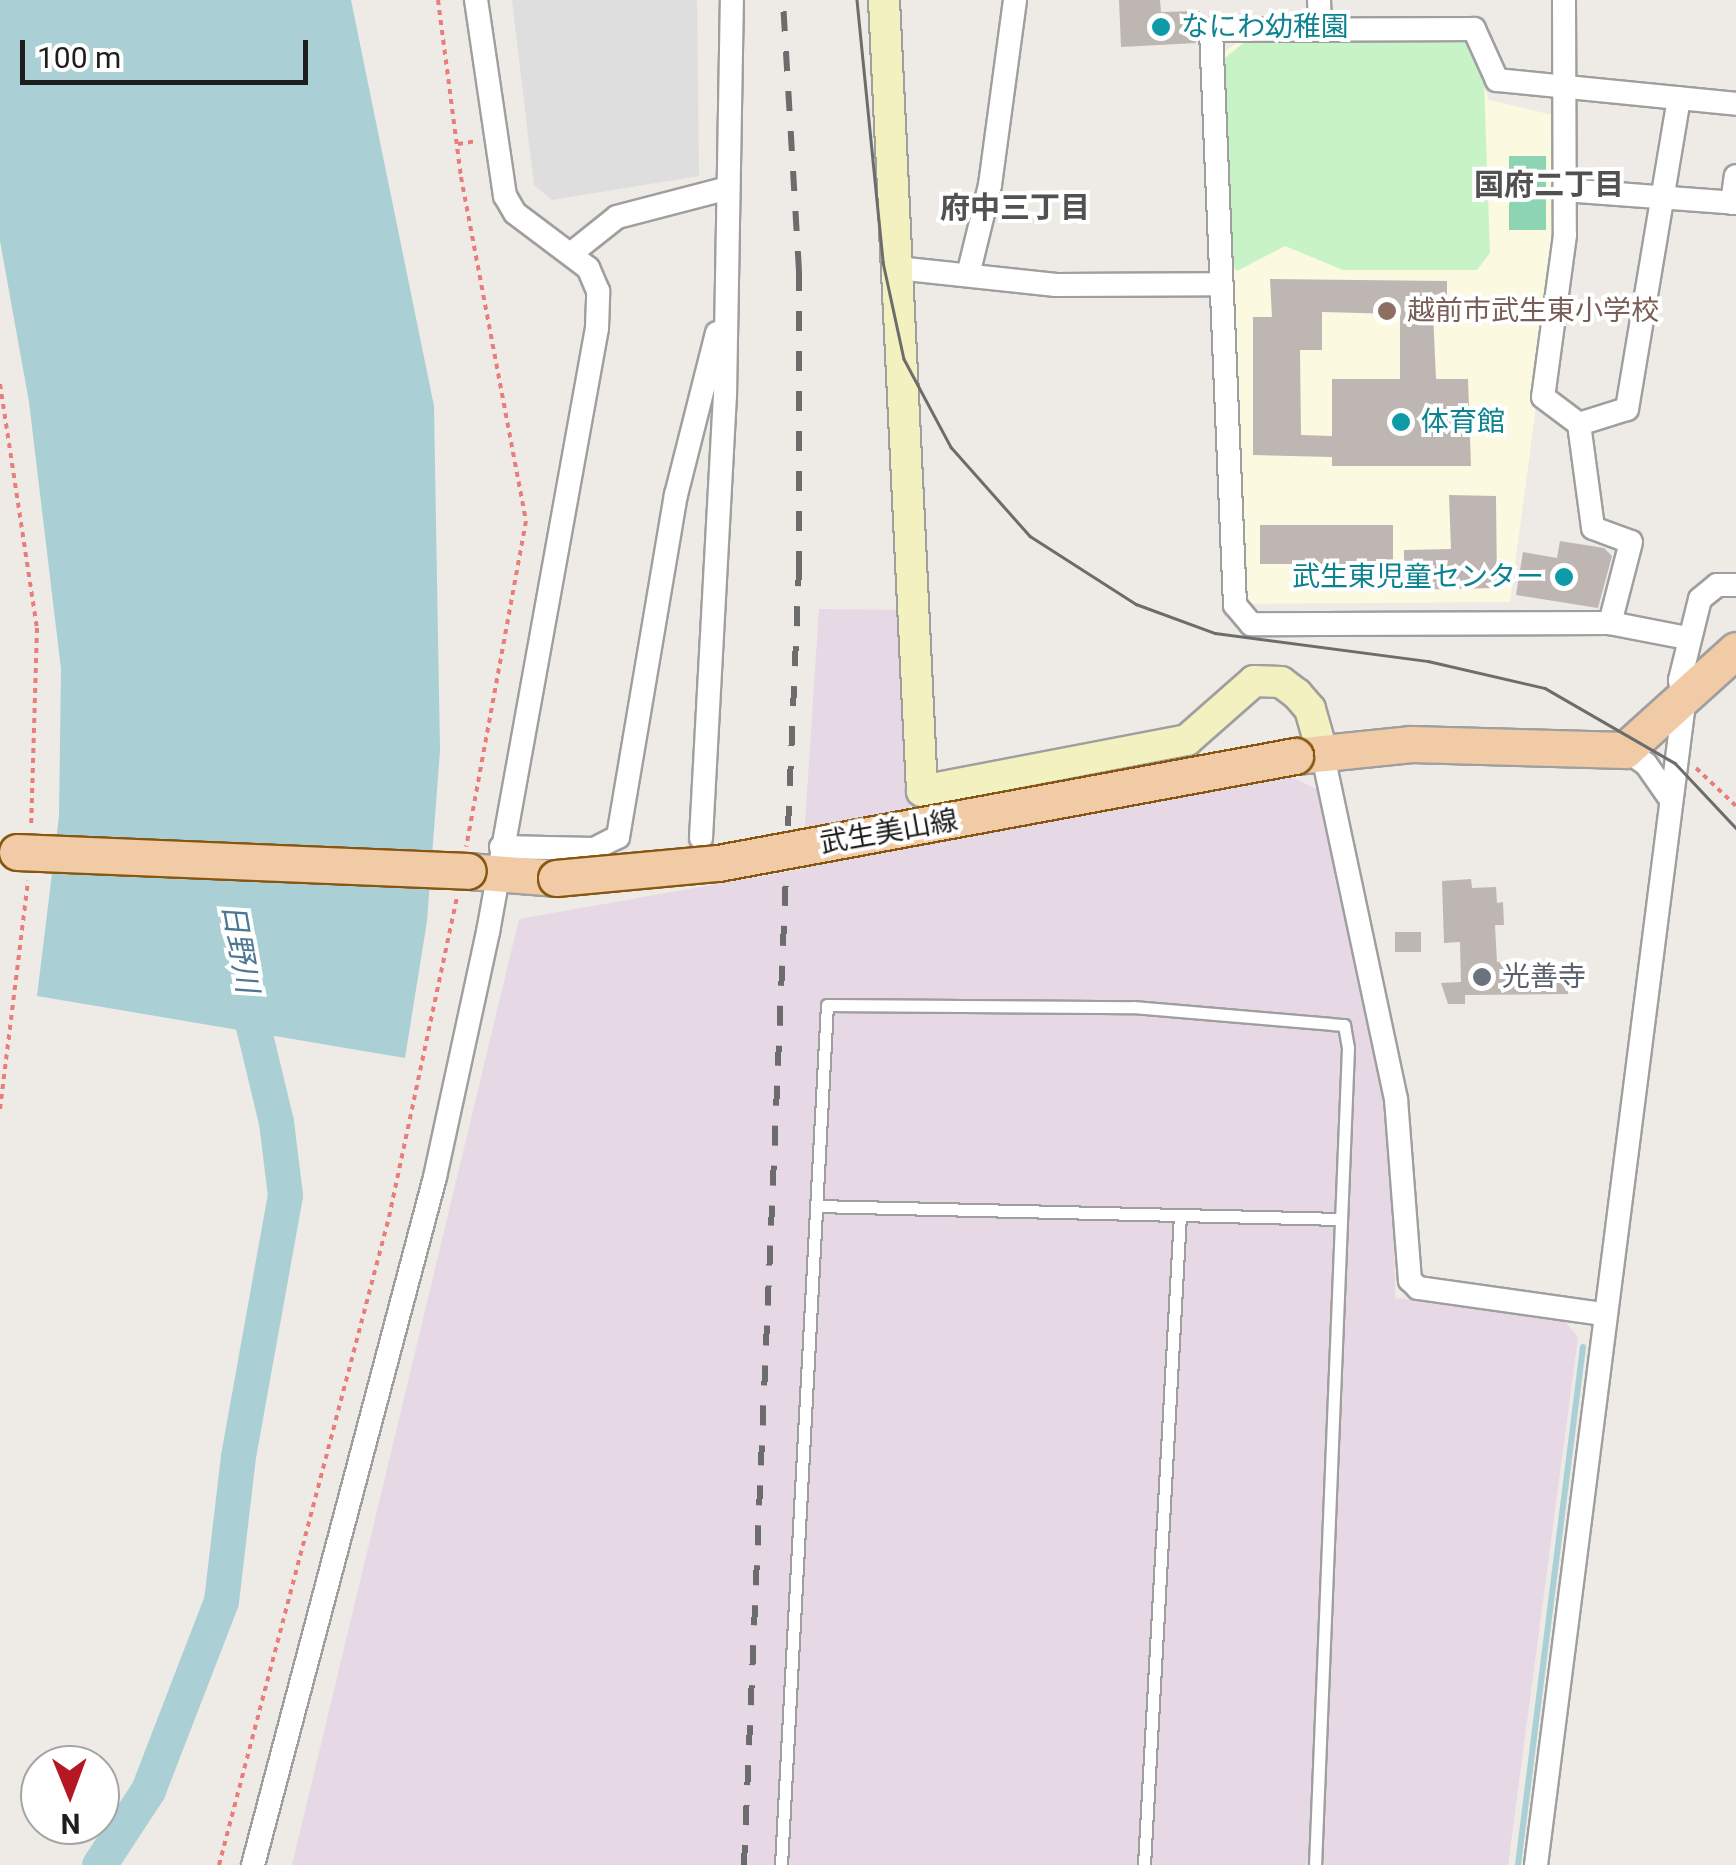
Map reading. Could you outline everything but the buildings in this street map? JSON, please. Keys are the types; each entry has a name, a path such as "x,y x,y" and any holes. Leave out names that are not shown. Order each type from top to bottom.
{"main road":[{"path":"1625,750 1684,704 1736,650"},
{"name":"武生美山線","path":"19,849 478,868 556,878 718,863 1309,754 1488,743 1625,750"}],"street":[{"path":"253,1865 435,1177 478,868 597,328 598,291 573,252 515,212 505,196 476,0"},
{"path":"701,838 711,677 732,0"},
{"path":"884,0 922,792 1186,740 1254,681 1281,682 1297,694 1310,709 1309,754 1399,1117 1410,1280 1418,1288 1602,1314"},
{"path":"969,271 990,184 1015,0"},
{"path":"1319,0 1320,28"},
{"path":"1564,0 1565,235 1543,396 1578,424 1592,528 1630,542 1610,623"},
{"path":"1687,638 1610,623 1251,624 1235,606 1211,30 1474,29 1497,80 1736,104"},
{"path":"1578,424 1627,409 1679,98"},
{"path":"1564,190 1734,203 1736,176"},
{"path":"573,252 617,217 728,188"},
{"path":"898,268 969,271 1056,285 1220,284"},
{"path":"478,868 594,849 618,837 683,463 714,333 723,333"},
{"path":"1536,1865 1668,794 1684,704 1680,680 1687,638 1700,599 1717,585 1736,585"},
{"path":"711,677 727,698"},
{"path":"1625,750 1646,764 1668,794"}],"lane":[{"path":"780,1865 827,1005 1133,1008 1344,1025 1315,1865"},
{"path":"816,1206 1340,1219"},
{"path":"1144,1865 1180,1215"}],"path":[{"path":"219,1865 478,868 526,521 461,177 438,0"},
{"path":"0,384 37,628 0,1109"},
{"path":"1676,751 1736,806"}],"shaded area":[{"path":"512,0 697,0 699,176 552,200 534,185"},
{"name":"越前市武生東小学校","path":"1246,36 1466,37 1489,100 1553,115 1558,242 1510,602 1241,604 1224,52"},
{"path":"819,609 907,610 911,847 1280,771 1322,792 1393,1132 1395,1298 1560,1316 1578,1337 1508,1865 292,1865 519,919 802,869"}],"green space":[{"path":"1248,39 1465,40 1484,81 1490,253 1477,270 1343,270 1285,246 1237,271 1231,265 1225,58"},
{"path":"1509,156 1546,156 1546,230 1509,230"}],"water":[{"path":"0,0 351,0 434,406 440,751 427,921 405,1058 37,996 59,816 61,669 29,402 0,241"}],"waterway":[{"name":"日野川","path":"99,1865 148,1790 221,1601 238,1456 285,1195 276,1122 244,989"},
{"path":"1518,1865 1583,1347"}],"tram line":[{"path":"857,0 883,262 904,359 951,447 1030,536 1136,604 1215,633 1428,661 1545,688 1675,763 1736,828"}],"railway":[{"path":"744,1865 799,571 799,271 783,0"}],"place":[{"name":"なにわ幼稚園","path":"1161,27"},
{"name":"越前市武生東小学校","path":"1387,311"},
{"name":"体育館","path":"1401,422"},
{"name":"武生東児童センター","path":"1564,577"},
{"name":"光善寺","path":"1482,977"}],"district":[{"name":"国府二丁目","path":"1549,185"},
{"name":"府中三丁目","path":"1015,208"}]}
